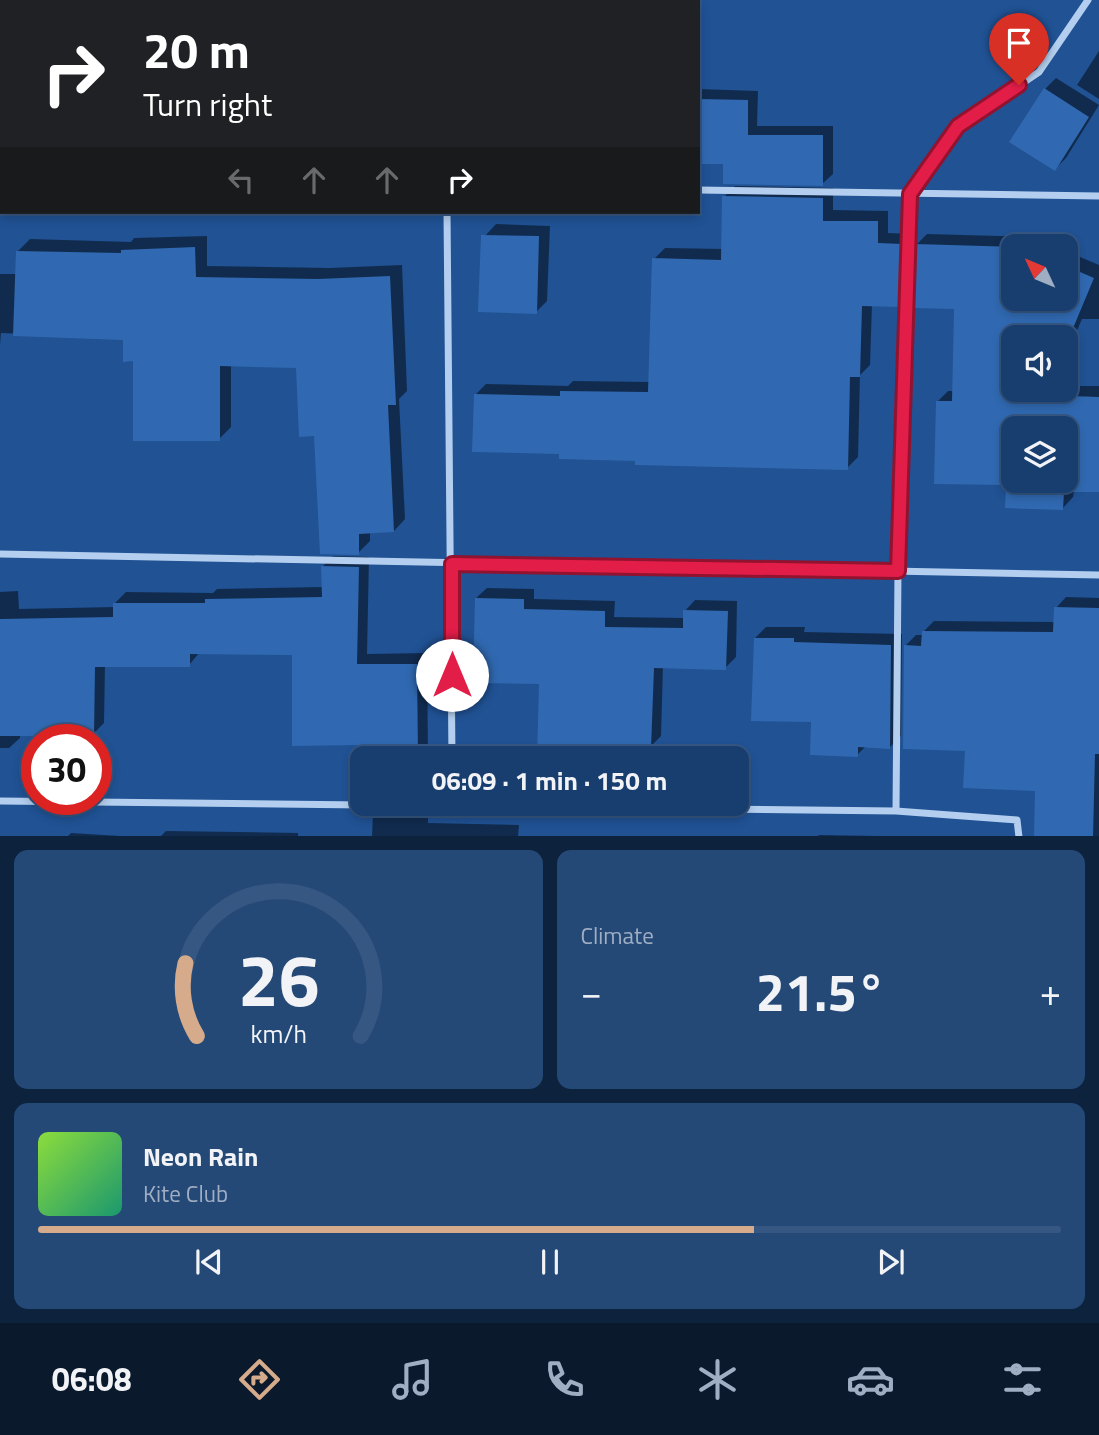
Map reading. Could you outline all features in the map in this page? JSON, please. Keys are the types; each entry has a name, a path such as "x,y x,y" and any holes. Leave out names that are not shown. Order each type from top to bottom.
{"street":[{"path":"895,811 898,571 910,194 958,126 1039,72 1088,0"},
{"path":"700,190 1099,196"},
{"path":"447,214 452,746"},
{"path":"0,554 1099,575"},
{"path":"0,802 350,804"},
{"path":"749,809 895,811 1017,820 1019,836"}],"building":[{"path":"1044,88 1089,117 1055,171 1009,142"},
{"path":"700,99 748,100 748,135 823,135 823,186 723,184 723,164 700,164"},
{"path":"722,196 823,198 823,221 878,221 878,243 902,244 900,307 862,306 860,377 850,377 848,470 635,465 635,461 559,459 559,454 472,452 474,394 560,396 560,391 648,392 652,258 721,260"},
{"path":"481,235 539,236 537,314 478,312"},
{"path":"915,244 1001,246 1001,312 1078,312 1078,271 1094,278 1074,325 1001,325 1001,402 1078,402 1078,396 1099,397 1099,492 1078,492 1078,416 1001,416 1001,485 934,484 936,401 952,401 954,309 913,308"},
{"path":"195,247 196,277 318,279 390,276 396,405 388,405 394,532 359,534 359,555 320,554 314,436 299,437 296,368 220,366 220,441 133,441 133,361 123,362 123,340 13,336 16,251 121,253 121,250"},
{"path":"1006,493 1064,493 1063,510 1005,508"},
{"path":"321,566 359,567 357,664 417,664 418,746 292,746 292,655 190,654 190,667 95,667 94,724 21,724 21,736 0,736 0,619 113,617 113,603 205,603 205,599 322,597"},
{"path":"475,598 524,599 524,609 605,611 605,627 683,628 683,610 728,611 726,670 654,668 651,746 537,746 539,684 473,683"},
{"path":"1054,607 1099,608 1099,754 1095,754 1093,836 1034,836 1035,791 963,788 965,751 903,749 904,645 921,646 922,631 1053,632"},
{"path":"754,638 891,645 890,749 858,747 858,757 810,755 811,722 751,721"}],"route":[{"path":"452,675 452,564 898,571 910,194 958,126 1019,85"}]}
